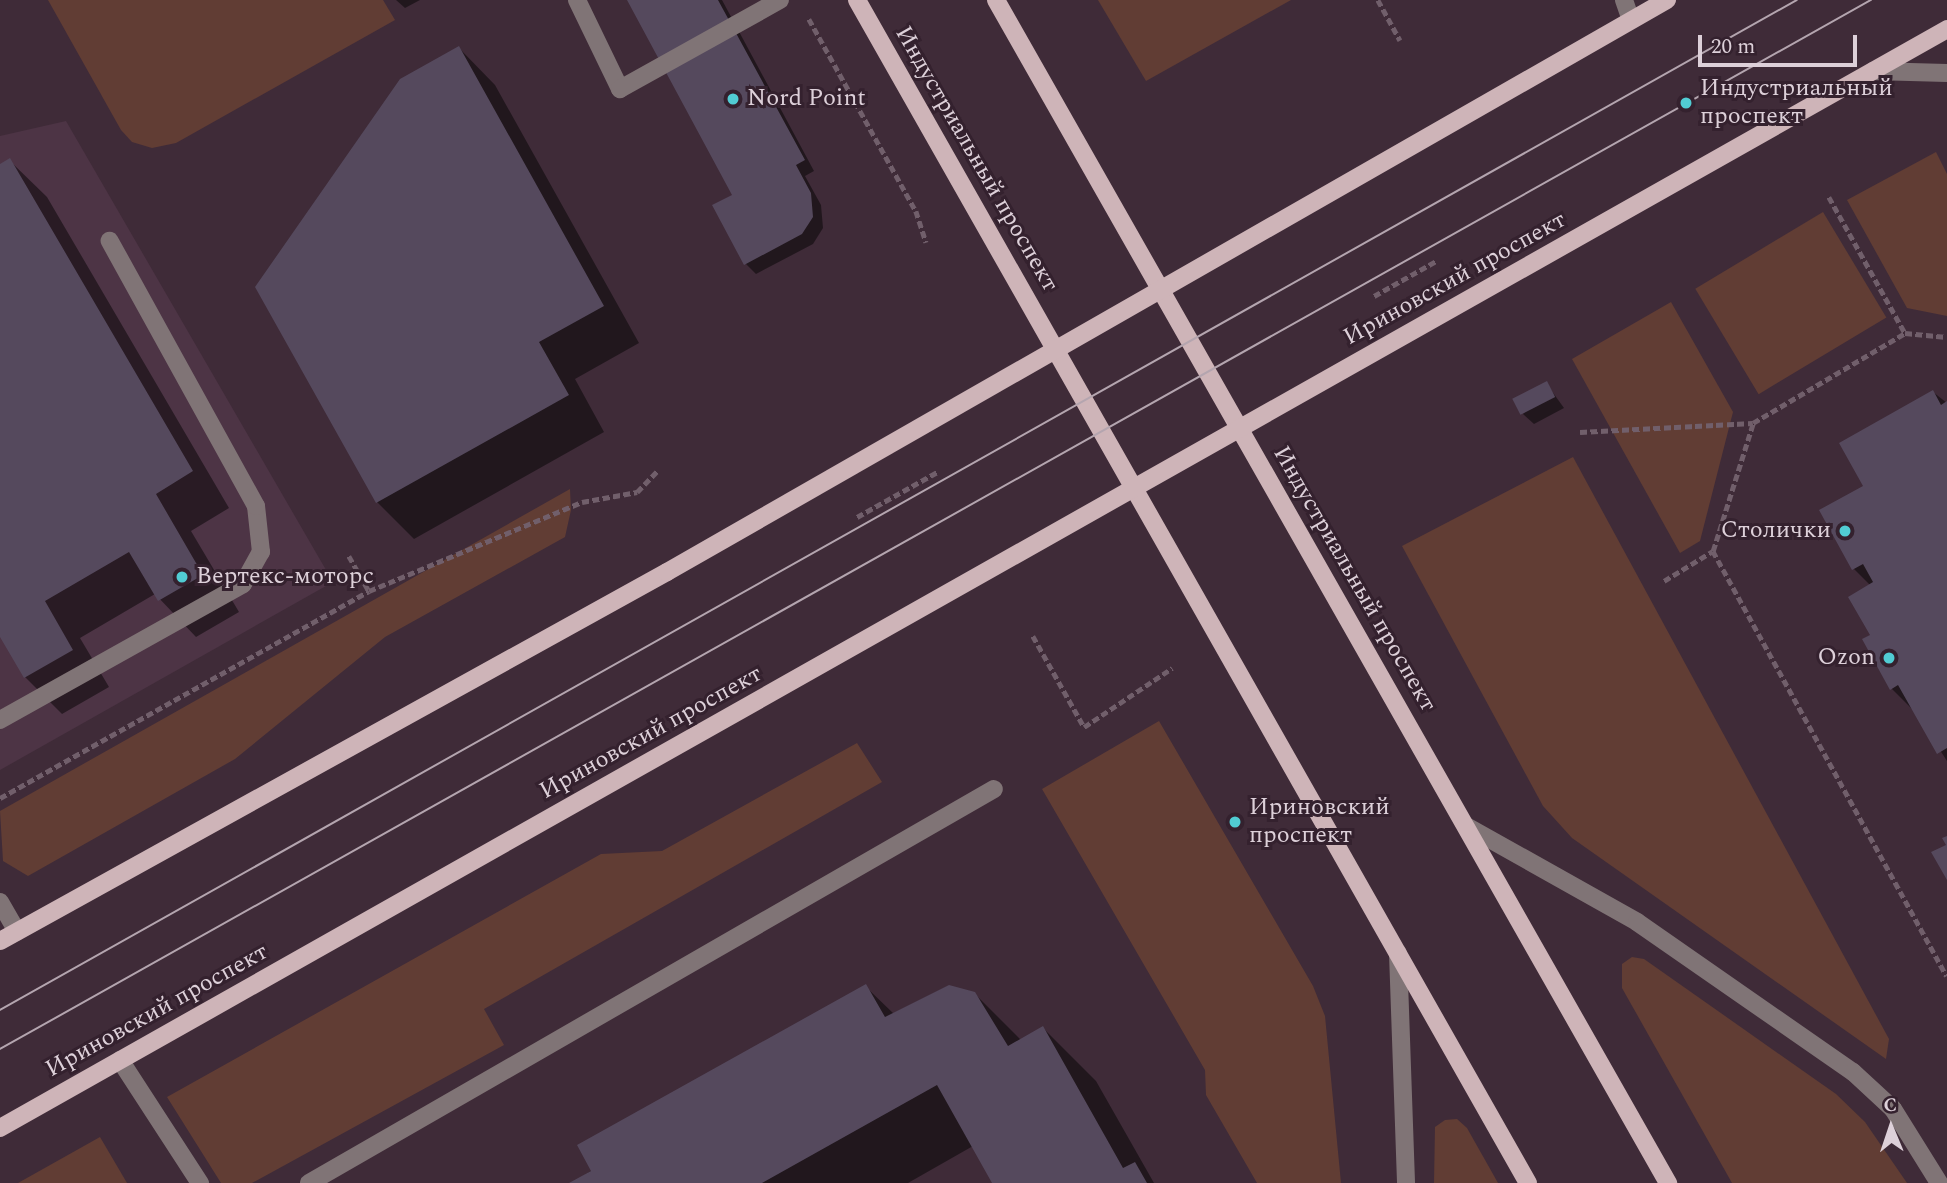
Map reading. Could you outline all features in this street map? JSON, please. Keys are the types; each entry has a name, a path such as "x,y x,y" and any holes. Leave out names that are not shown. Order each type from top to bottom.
{"main road":[{"name":"Индустриальный проспект","path":"858,0 1136,487 1217,640 1528,1183"},
{"name":"Индустриальный проспект","path":"996,0 1668,1183"},
{"path":"0,941 667,572 1667,0"},
{"name":"Ириновский проспект","path":"0,1128 1947,29"}],"street":[{"path":"577,0 620,89 780,0"},
{"path":"1623,0 1631,20"},
{"path":"1872,71 1947,73"},
{"path":"0,720 243,584 261,551 256,506 110,240"},
{"path":"309,1183 994,789"},
{"path":"1468,827 1637,922 1853,1072 1893,1109 1939,1183"},
{"path":"0,902 17,932"},
{"path":"1398,953 1406,1183"},
{"path":"120,1060 200,1183"}],"path":[{"path":"1378,0 1400,40"},
{"path":"805,12 916,211 926,242"},
{"path":"1829,197 1905,333"},
{"path":"1374,296 1438,260"},
{"path":"1580,432 1753,423 1905,333 1947,337"},
{"path":"1664,581 1713,551 1753,423"},
{"path":"0,798 369,591 582,502 637,492 657,471"},
{"path":"856,517 939,471"},
{"path":"1713,551 1947,976"},
{"path":"349,556 369,591"},
{"path":"1033,636 1084,727 1172,668"}],"shaded area":[{"path":"48,0 383,0 395,20 176,143 152,148 132,142 121,130"},
{"path":"1098,0 1291,0 1146,81"},
{"path":"66,121 333,582 0,770 0,136"},
{"path":"1936,152 1947,174 1947,316 1907,308 1847,200"},
{"path":"1823,212 1886,317 1759,394 1695,289"},
{"path":"1671,302 1733,412 1700,541 1680,553 1572,359"},
{"path":"1573,457 1889,1039 1886,1059 1572,838 1543,806 1402,546"},
{"path":"570,489 571,510 565,537 385,637 235,759 28,876 3,861 0,811"},
{"path":"1159,721 1313,986 1325,1016 1341,1183 1257,1183 1206,1095 1205,1070 1042,789"},
{"path":"857,743 882,782 484,1009 504,1045 252,1183 221,1183 167,1097 601,854 662,851"},
{"path":"1632,957 1644,959 1836,1094 1865,1122 1907,1183 1732,1183 1622,988 1622,964"},
{"path":"1457,1119 1467,1128 1498,1183 1434,1183 1435,1127 1445,1120"},
{"path":"100,1137 127,1183 18,1183"}],"building":[{"path":"627,0 718,0 805,160 796,165 811,193 813,217 802,234 744,265 712,205 732,195"},
{"path":"459,46 604,306 539,342 569,395 376,503 255,287 400,79"},
{"path":"10,158 193,471 156,494 203,575 158,601 129,552 45,601 73,650 24,678 0,637 0,164"},
{"path":"1547,381 1555,397 1520,415 1512,399"},
{"path":"1933,390 1941,405 1947,401 1947,748 1937,754 1898,685 1890,690 1862,639 1870,635 1848,597 1873,582 1863,564 1852,570 1819,510 1863,486 1839,443"},
{"path":"1947,836 1947,880 1931,852 1946,845 1942,838"},
{"path":"866,984 885,1017 949,985 975,992 1008,1046 1043,1026 1123,1168 1135,1162 1147,1183 992,1183 937,1085 762,1183 569,1183 591,1171 577,1145"}],"tram line":[{"path":"0,1010 1797,0"},
{"path":"0,1049 1871,0"}],"place":[{"name":"Nord Point","path":"733,99"},
{"name":"Индустриальный проспект","path":"1686,103"},
{"name":"Столички","path":"1845,531"},
{"name":"Вертекс-моторс","path":"182,577"},
{"name":"Ozon","path":"1889,658"},
{"name":"Ириновский проспект","path":"1235,822"}]}
